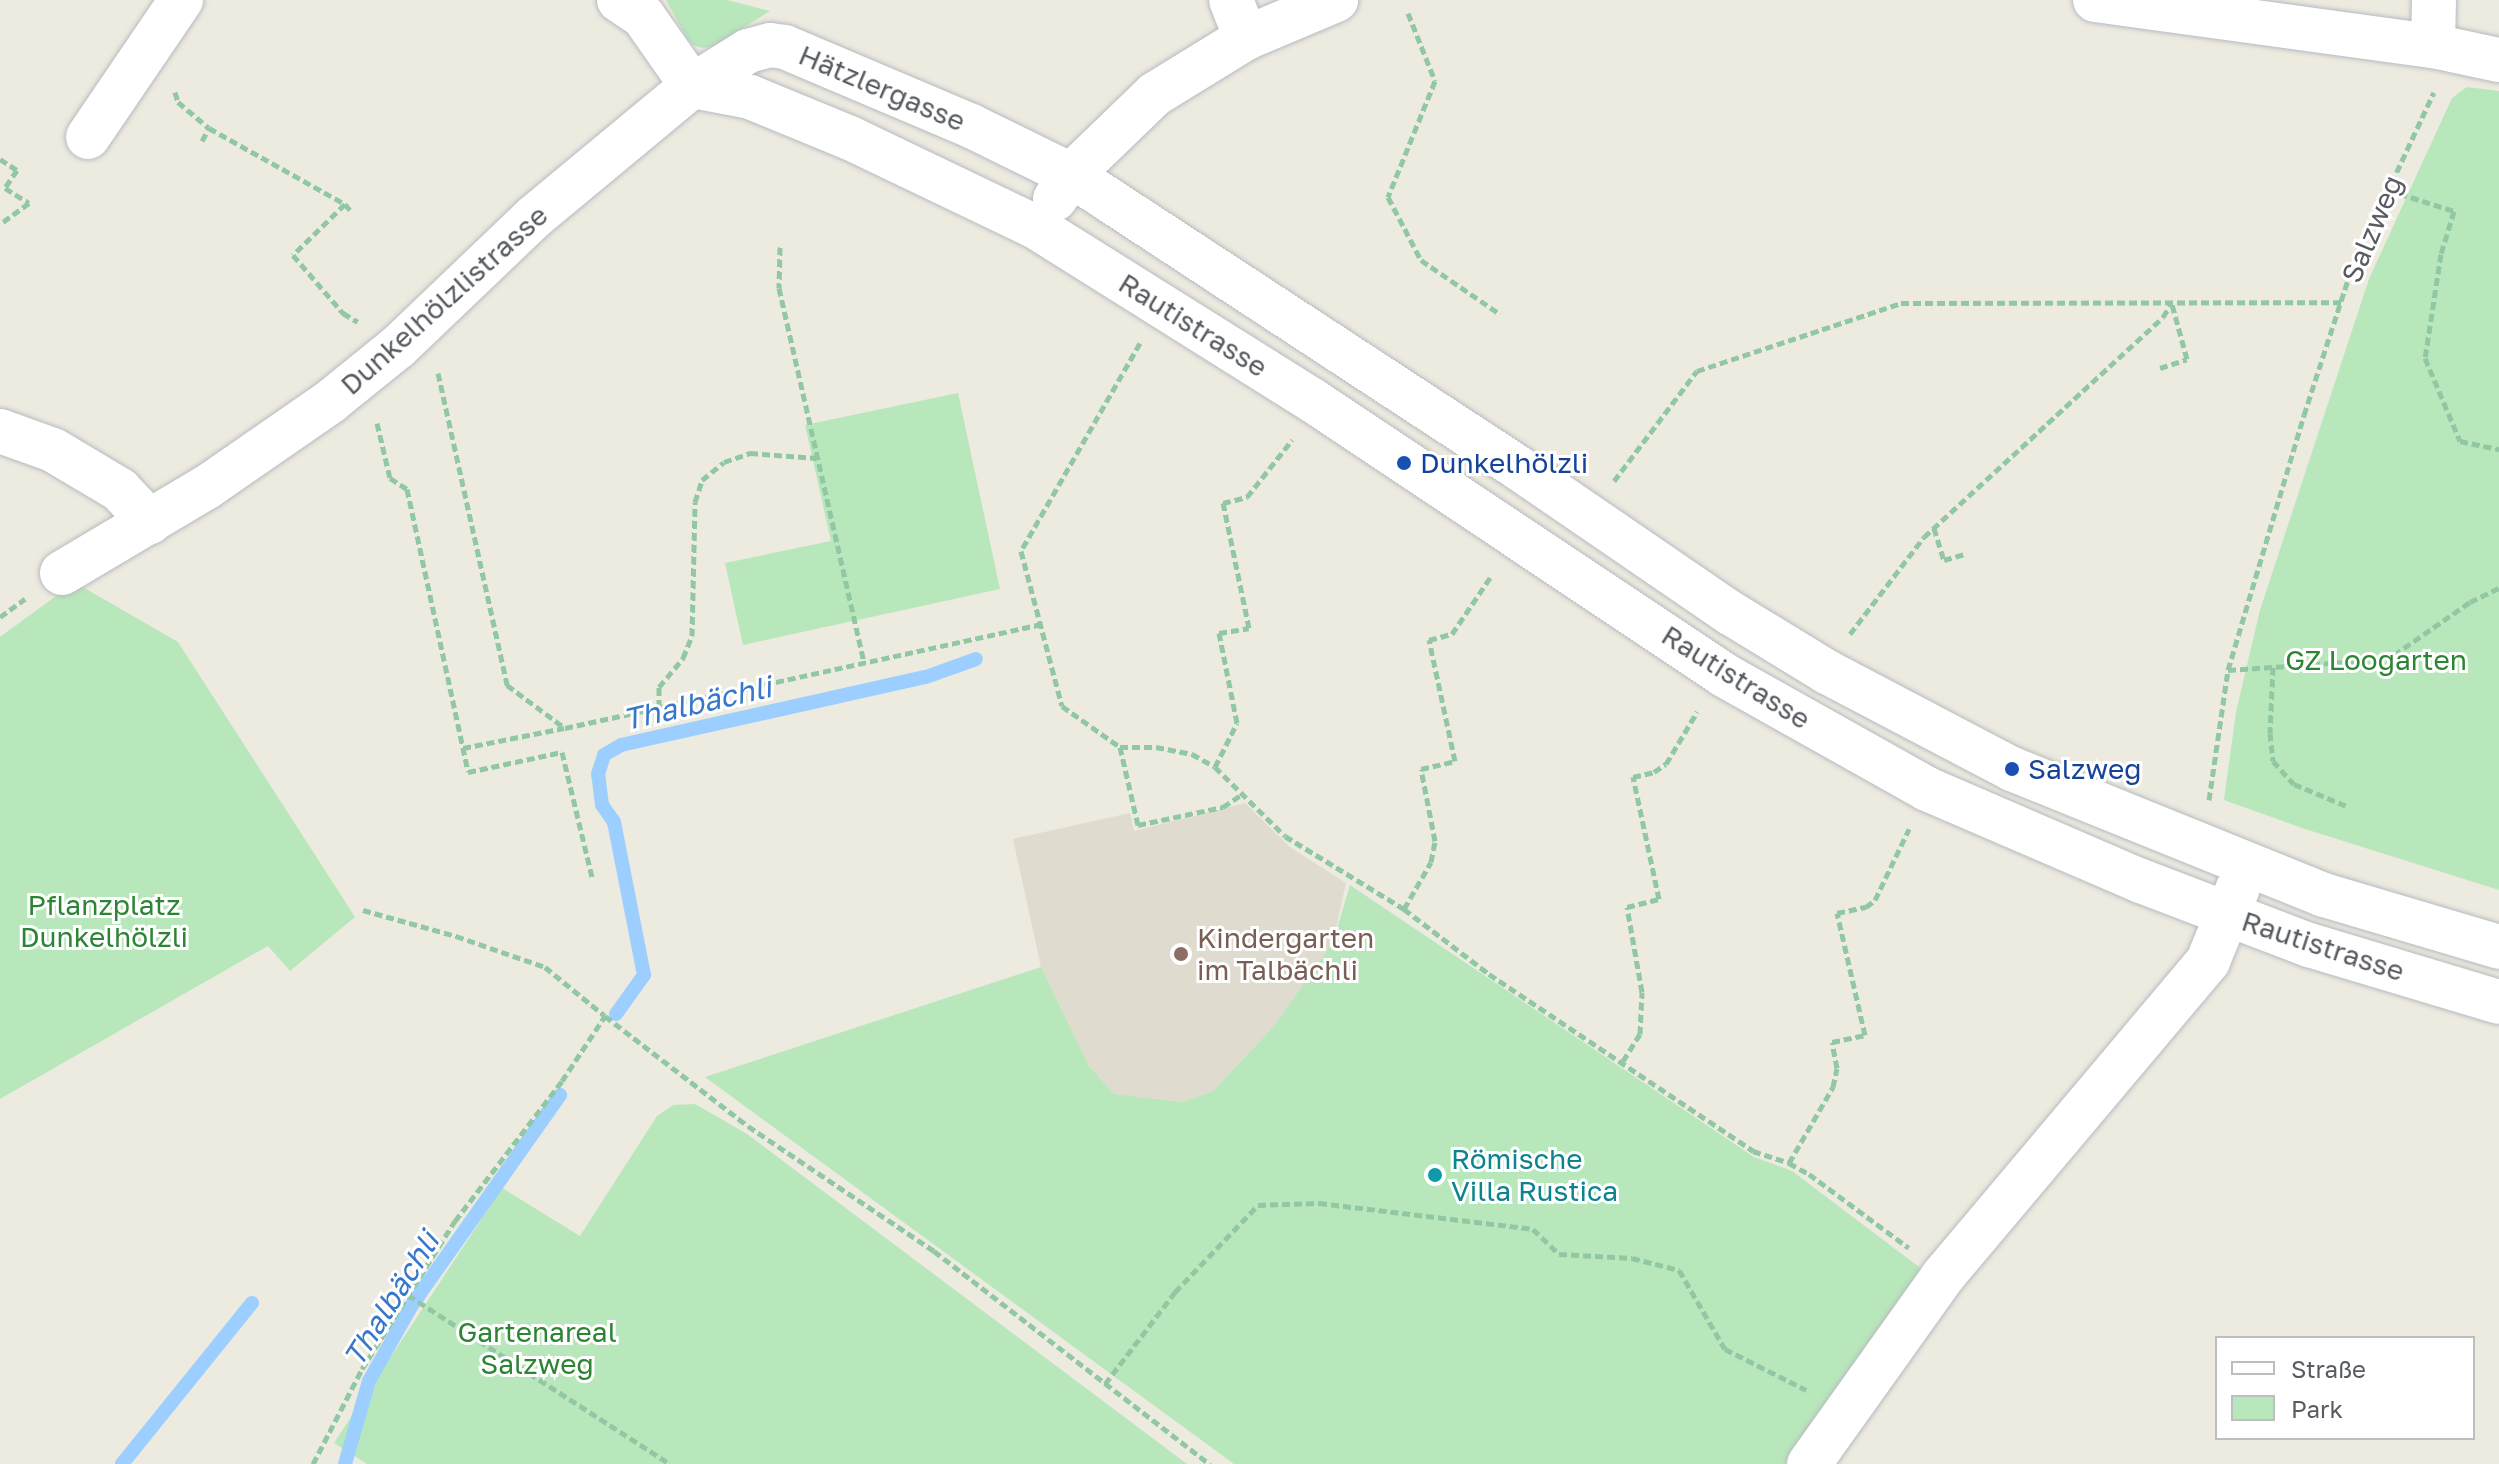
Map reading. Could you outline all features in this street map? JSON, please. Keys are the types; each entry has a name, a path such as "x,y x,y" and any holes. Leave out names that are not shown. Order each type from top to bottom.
{"street":[{"path":"88,137 181,0"},
{"path":"619,0 643,16 692,86"},
{"path":"1036,227 1071,175 1238,19 1336,0"},
{"path":"2095,0 2433,46 2499,60"},
{"path":"2433,46 2434,0"},
{"name":"Hätzlergasse","path":"692,86 748,51 770,45 785,47 971,126 1071,175"},
{"name":"Hätzlergasse","path":"692,86 750,97 779,108 943,180 1036,227"},
{"name":"Dunkelhölzlistrasse","path":"62,573 207,487 364,376 534,217 692,86"},
{"name":"Rautistrasse","path":"1071,175 1517,467 1732,614 1827,672 2012,769 2324,895 2499,947"},
{"name":"Rautistrasse","path":"1036,227 1312,400 1724,675 1927,789 2309,945 2499,1002"},
{"path":"0,431 53,450 120,490 150,522"},
{"path":"1809,1464 1943,1276 2208,961 2247,863"}],"path":[{"path":"1408,13 1435,81 1388,197 1421,260 1500,314"},
{"name":"Salzweg","path":"2208,805 2228,670 2304,415 2351,270 2434,90"},
{"path":"202,141 209,128 345,204 350,210"},
{"path":"0,159 17,170 5,188 29,203 0,224"},
{"path":"2388,190 2454,211 2441,254 2425,358 2460,441 2499,449"},
{"path":"345,204 293,255 343,313 365,327"},
{"path":"780,247 779,288 864,662"},
{"path":"1611,485 1697,371 1901,303 2342,302"},
{"path":"2160,368 2187,359 2171,303"},
{"path":"1848,636 1934,528 2163,317 2171,303"},
{"path":"1143,338 1021,551 1062,706 1120,747 1156,747 1180,752 1215,767 1285,836 1404,909 1489,974 1753,1151 1789,1163 1943,1276"},
{"path":"437,369 507,685 565,728"},
{"path":"375,413 390,478 407,489 468,772 562,752 592,877"},
{"path":"1215,767 1237,723 1219,633 1249,628 1223,503 1247,497 1293,439"},
{"path":"659,708 659,687 683,658 692,636 695,502 702,480 724,462 750,453 817,458"},
{"path":"1934,528 1944,560 1965,554"},
{"path":"1404,909 1431,862 1435,841 1421,769 1455,761 1429,640 1452,634 1495,572"},
{"path":"2228,670 2376,660 2394,655 2470,602 2499,588"},
{"path":"463,748 1042,624"},
{"path":"2273,667 2270,733 2273,761 2294,784 2349,807"},
{"path":"1623,1061 1640,1034 1642,992 1627,907 1659,899 1633,777 1654,772 1666,764 1699,708"},
{"path":"1120,747 1138,825 1223,807 1241,795"},
{"path":"1789,1163 1833,1087 1837,1068 1832,1042 1865,1035 1837,913 1866,907 1875,900 1910,827"},
{"path":"363,910 456,936 545,967 748,1126 934,1251 1210,1464"},
{"path":"313,1464 362,1369 455,1221 562,1081 605,1016"},
{"path":"1105,1384 1175,1292 1258,1205 1319,1203 1533,1229 1559,1254 1632,1258 1679,1270 1725,1349 1846,1411"},
{"path":"410,1296 670,1464"}],"shaded area":[{"name":"Kindergarten im Talbächli","path":"1245,803 1291,848 1346,883 1333,942 1274,1026 1213,1091 1183,1102 1114,1094 1089,1066 1041,967 1013,839 1130,813 1134,831"}],"green space":[{"path":"666,0 727,0 770,11 714,46 703,48 693,45 687,38"},
{"name":"GZ Loogarten","path":"2467,87 2499,91 2499,890 2224,800 2236,712 2260,610 2369,279 2452,98"},
{"path":"958,393 1000,589 743,645 725,563 831,541 805,425"},
{"name":"Pflanzplatz Dunkelhölzli","path":"81,586 178,642 355,917 290,971 268,946 0,1099 0,637 67,588"},
{"path":"1350,885 1754,1157 1792,1171 1927,1273 1794,1464 1234,1464 705,1077 1041,967 1089,1066 1114,1094 1183,1102 1213,1091 1274,1026 1333,942"},
{"name":"Gartenareal Salzweg","path":"695,1104 747,1134 1187,1464 367,1464 334,1443 502,1188 580,1236 657,1116 673,1105"}],"waterway":[{"name":"Thalbächli","path":"616,1014 644,975 614,822 602,805 598,774 604,755 621,745 926,677 976,659"},
{"name":"Thalbächli","path":"345,1464 369,1381 412,1305 560,1095"},
{"name":"Thalbächli","path":"122,1464 252,1303"}],"place":[{"name":"Dunkelhölzli","path":"1404,463"},
{"name":"Salzweg","path":"2012,769"},
{"name":"Kindergarten im Talbächli","path":"1181,954"},
{"name":"Römische Villa Rustica","path":"1435,1175"}]}
